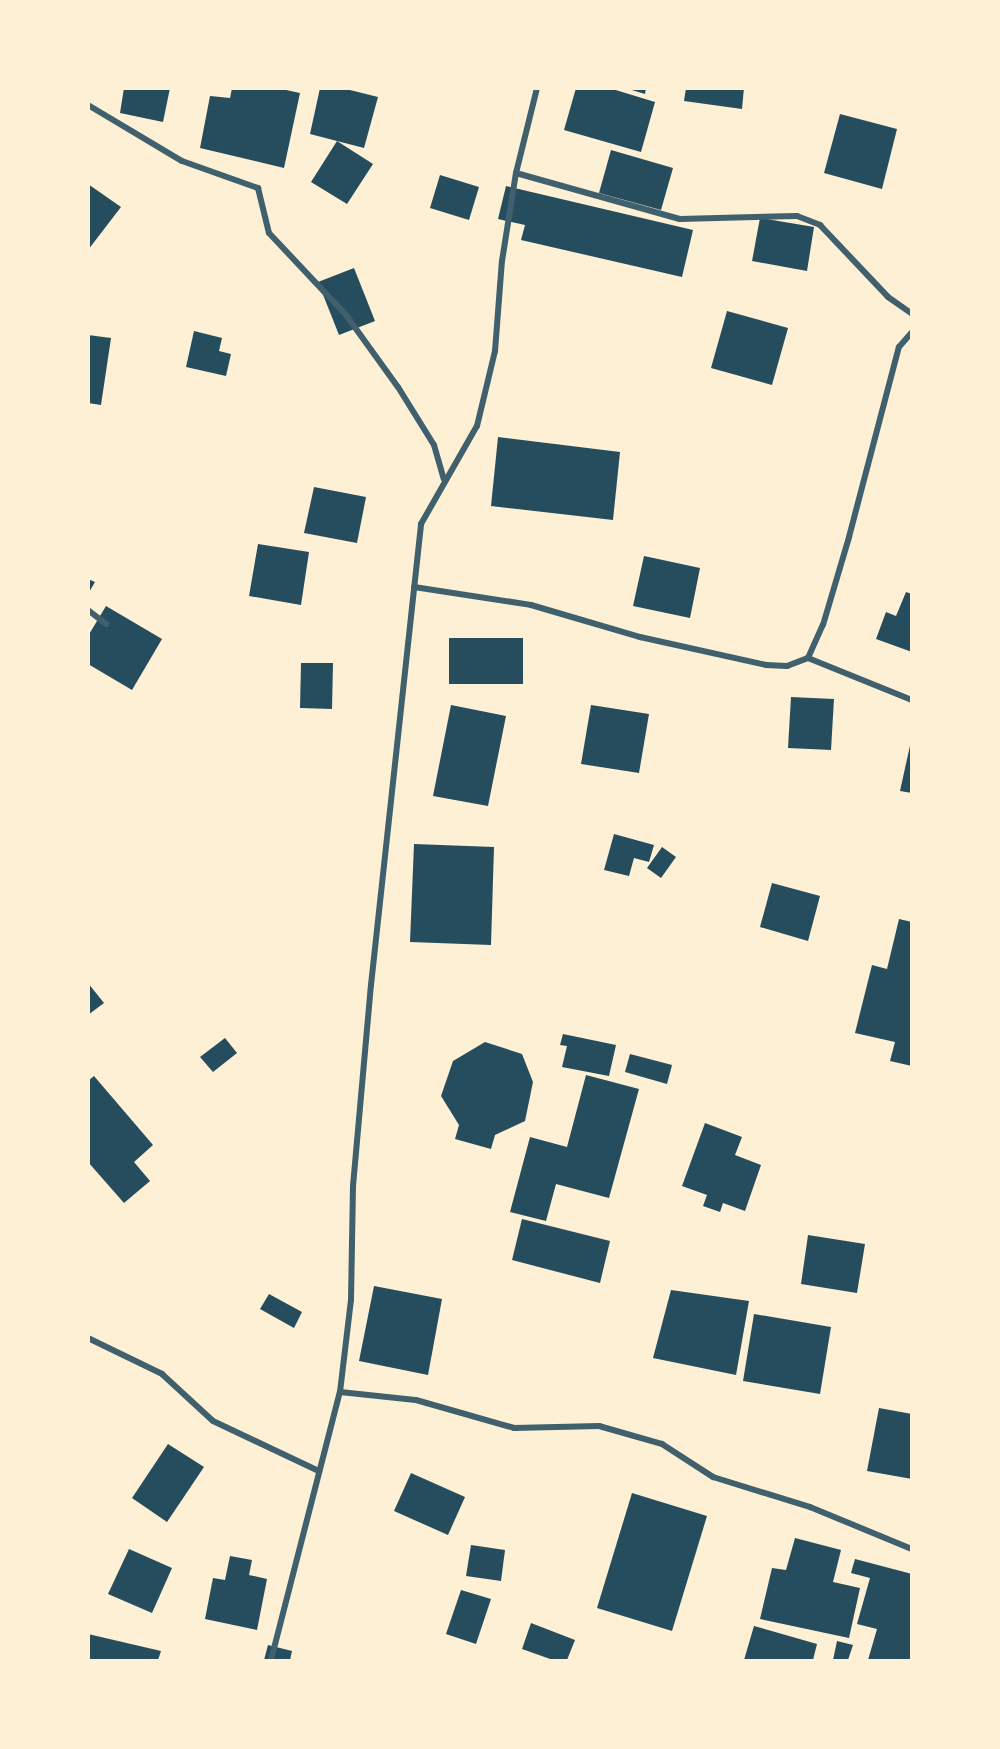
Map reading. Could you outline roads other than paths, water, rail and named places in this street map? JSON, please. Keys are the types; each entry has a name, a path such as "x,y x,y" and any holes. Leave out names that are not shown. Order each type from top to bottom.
{"street":[{"path":"271,1660 340,1392 351,1300 353,1186 370,985 422,524 444,479 477,426 495,351 502,261 516,173 537,88"},
{"path":"88,105 182,161 258,188 269,233 346,315 398,387 434,445 444,479"},
{"path":"516,173 680,219 797,216 820,225 888,297 912,314"},
{"path":"808,658 823,625 849,537 899,347 912,332"},
{"path":"414,587 531,605 640,637 766,665 787,666 808,658 912,700"},
{"path":"88,610 106,624"},
{"path":"88,1338 162,1374 213,1421 319,1471"},
{"path":"340,1392 416,1400 514,1428 599,1426 662,1444 713,1477 810,1507 912,1549"}]}
